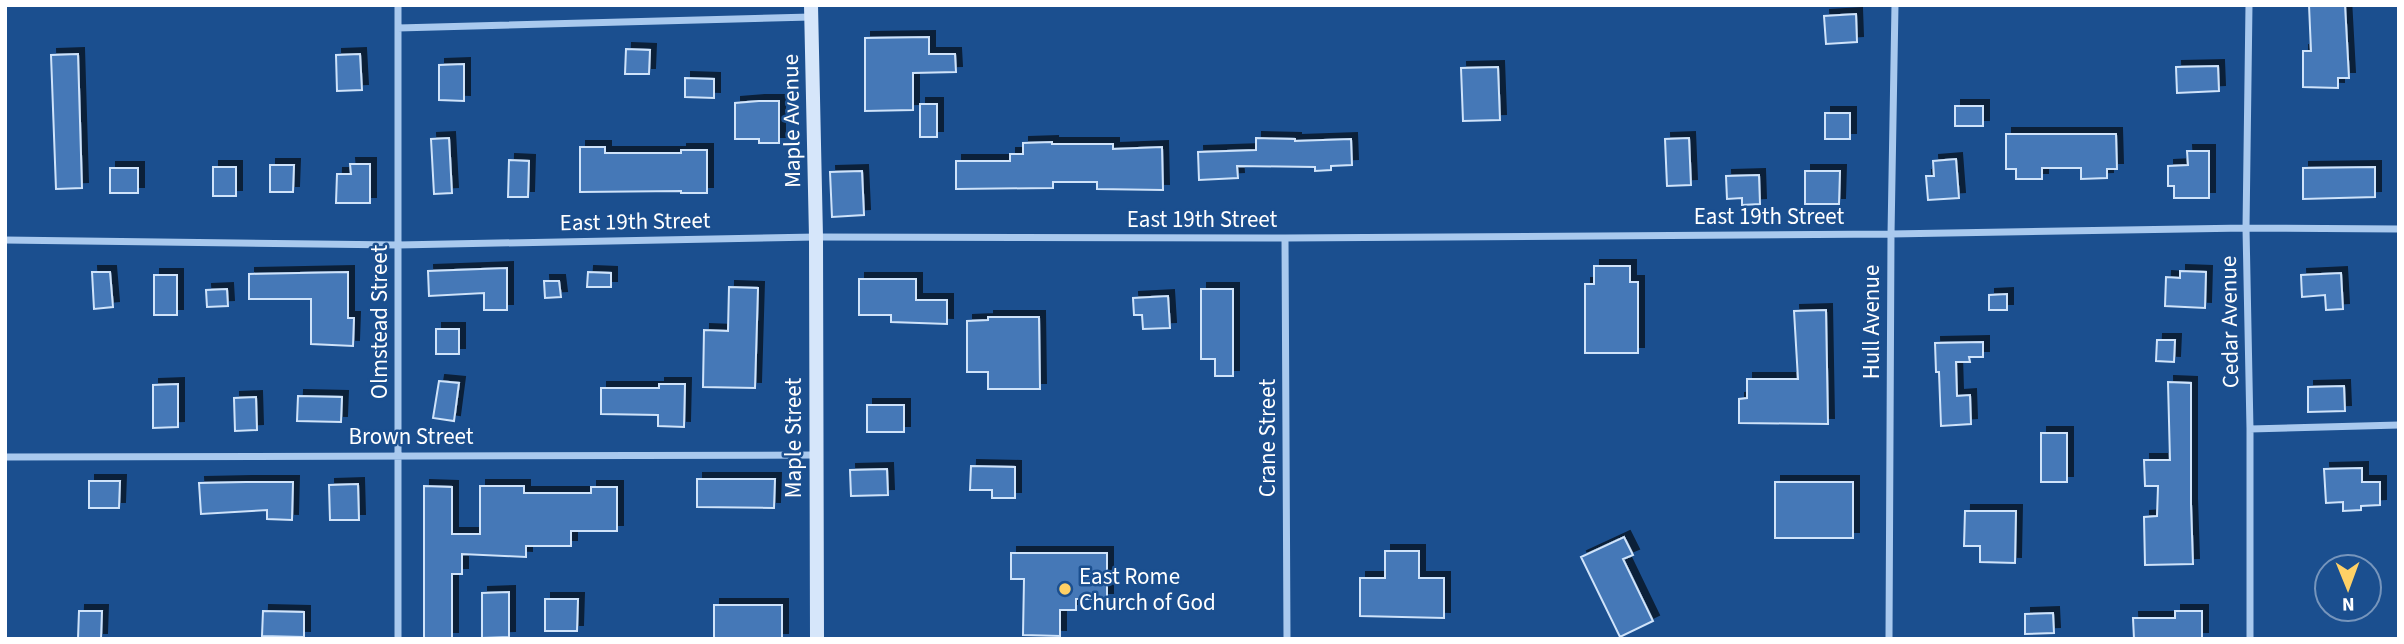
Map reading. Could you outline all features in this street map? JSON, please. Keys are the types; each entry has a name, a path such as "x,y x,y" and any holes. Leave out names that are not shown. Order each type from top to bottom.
{"main road":[{"name":"Maple Avenue","path":"811,11 816,237"},
{"name":"Maple Street","path":"816,237 817,639"}],"street":[{"name":"Olmstead Street","path":"398,5 398,639"},
{"name":"Hull Avenue","path":"1889,639 1895,5"},
{"name":"Cedar Avenue","path":"2249,5 2246,228 2250,639"},
{"path":"398,28 811,11"},
{"name":"East 19th Street","path":"5,240 398,245 816,237 1285,238 1891,234 2246,228 2399,229"},
{"name":"Crane Street","path":"1285,238 1287,639"},
{"path":"2250,429 2399,425"},
{"name":"Brown Street","path":"5,457 816,455"}],"building":[{"path":"2309,5 2345,5 2349,78 2338,78 2338,88 2303,87 2303,51 2311,51"},
{"path":"1856,14 1857,42 1826,44 1824,16"},
{"path":"929,37 929,54 955,54 956,72 913,73 913,110 865,111 865,38"},
{"path":"626,49 650,50 649,74 625,74"},
{"path":"78,54 82,188 56,189 51,55"},
{"path":"360,54 362,90 337,91 336,55"},
{"path":"464,64 464,101 439,100 439,65"},
{"path":"2218,66 2219,91 2177,93 2176,67"},
{"path":"1498,67 1500,120 1463,121 1461,68"},
{"path":"685,78 714,79 714,98 685,97"},
{"path":"779,101 779,143 759,143 759,139 735,139 735,103"},
{"path":"920,104 937,104 937,137 920,137"},
{"path":"1955,106 1983,106 1983,126 1955,126"},
{"path":"1825,113 1850,113 1850,139 1825,139"},
{"path":"2006,134 2116,134 2117,169 2107,169 2107,178 2081,179 2081,168 2042,168 2042,179 2016,179 2016,169 2006,169"},
{"path":"449,138 452,193 434,194 431,139"},
{"path":"1256,138 1295,141 1351,139 1352,165 1331,166 1331,170 1315,171 1315,167 1237,166 1238,178 1199,180 1198,152 1256,150"},
{"path":"1689,138 1691,185 1667,186 1665,139"},
{"path":"1023,143 1113,144 1113,149 1162,147 1163,190 1097,189 1097,182 1053,182 1053,188 956,189 956,161 1010,161 1010,154 1023,154"},
{"path":"580,147 605,147 605,153 681,153 681,150 707,150 707,193 580,192"},
{"path":"2187,151 2209,151 2209,198 2174,198 2174,186 2168,186 2168,166 2188,165"},
{"path":"1956,159 1959,198 1928,200 1926,176 1934,176 1933,161"},
{"path":"509,160 529,161 528,197 508,197"},
{"path":"350,164 370,164 370,203 336,203 337,174 351,174"},
{"path":"270,165 294,165 293,192 270,192"},
{"path":"213,167 236,167 236,196 213,196"},
{"path":"2375,167 2375,197 2303,199 2303,168"},
{"path":"110,168 138,168 138,193 110,193"},
{"path":"862,171 864,215 832,217 830,172"},
{"path":"1805,171 1840,171 1839,204 1805,204"},
{"path":"1759,175 1760,204 1742,205 1742,198 1727,199 1726,176"},
{"path":"1594,266 1630,266 1630,282 1638,282 1638,353 1585,353 1585,284 1594,284"},
{"path":"507,268 507,310 484,310 484,293 429,296 428,271"},
{"path":"2180,271 2206,272 2205,308 2165,306 2166,277 2180,278"},
{"path":"92,272 110,272 113,307 94,309"},
{"path":"348,272 348,318 354,318 353,346 311,344 311,299 249,299 249,274"},
{"path":"588,272 611,273 611,287 587,287"},
{"path":"2341,273 2343,309 2326,310 2325,295 2302,297 2301,275"},
{"path":"154,275 177,275 177,315 154,315"},
{"path":"859,279 916,279 916,300 947,300 947,324 891,322 891,315 859,315"},
{"path":"544,281 559,281 561,297 545,298"},
{"path":"729,287 758,288 755,388 703,387 704,330 728,331"},
{"path":"227,289 228,306 207,307 206,290"},
{"path":"1201,289 1233,289 1233,376 1215,376 1215,359 1201,359"},
{"path":"2007,294 2007,310 1989,310 1989,295"},
{"path":"1168,296 1170,328 1143,329 1142,315 1134,315 1133,298"},
{"path":"1826,310 1828,424 1739,423 1739,399 1747,398 1747,379 1798,379 1794,311"},
{"path":"988,317 1039,317 1040,389 988,389 988,372 967,372 967,321 988,320"},
{"path":"436,329 459,329 459,354 436,354"},
{"path":"2157,340 2175,340 2174,362 2156,361"},
{"path":"1983,342 1983,357 1969,357 1970,362 1956,362 1957,396 1970,395 1971,424 1941,426 1935,343"},
{"path":"439,381 459,383 454,421 433,418"},
{"path":"2168,382 2191,383 2193,564 2145,565 2144,517 2157,516 2158,486 2145,486 2144,460 2170,460"},
{"path":"178,384 178,427 153,428 153,385"},
{"path":"659,384 685,384 684,427 658,426 658,415 601,414 601,388 659,388"},
{"path":"2344,386 2345,411 2308,412 2308,387"},
{"path":"298,396 342,397 341,422 297,421"},
{"path":"256,397 257,430 235,431 234,398"},
{"path":"867,405 904,405 904,432 867,432"},
{"path":"2041,433 2067,433 2067,482 2041,482"},
{"path":"971,466 1015,467 1015,498 992,498 992,490 970,490"},
{"path":"2362,468 2362,482 2380,482 2380,505 2343,511 2343,502 2326,503 2324,469"},
{"path":"887,469 888,495 851,496 850,470"},
{"path":"697,479 775,479 774,508 697,507"},
{"path":"89,481 120,481 119,508 89,508"},
{"path":"293,482 292,520 267,519 267,510 201,514 199,483"},
{"path":"1775,482 1853,482 1853,538 1775,538"},
{"path":"358,484 359,520 330,520 329,485"},
{"path":"424,486 452,487 452,534 480,534 480,486 524,486 524,493 591,493 591,487 617,487 617,531 571,531 571,546 526,546 526,557 462,554 462,574 452,574 452,638 424,638"},
{"path":"1965,511 2016,511 2015,563 1980,562 1980,546 1964,546"},
{"path":"1624,537 1633,555 1623,559 1653,621 1620,637 1581,557"},
{"path":"1385,551 1419,551 1419,578 1444,578 1444,618 1360,616 1360,578 1385,578"},
{"name":"East Rome Church of God","path":"1011,553 1107,553 1107,599 1076,599 1076,610 1060,610 1060,636 1023,635 1024,579 1011,579"},
{"path":"509,592 509,637 482,638 482,593"},
{"path":"545,599 578,599 577,631 545,631"},
{"path":"714,605 782,605 782,639 714,639"},
{"path":"79,611 102,611 101,639 78,639"},
{"path":"263,611 304,612 304,637 262,636"},
{"path":"2175,611 2202,611 2202,638 2134,639 2133,618 2175,618"},
{"path":"2053,613 2054,633 2025,634 2025,614"}],"place":[{"name":"East Rome Church of God","path":"1065,589"}]}
